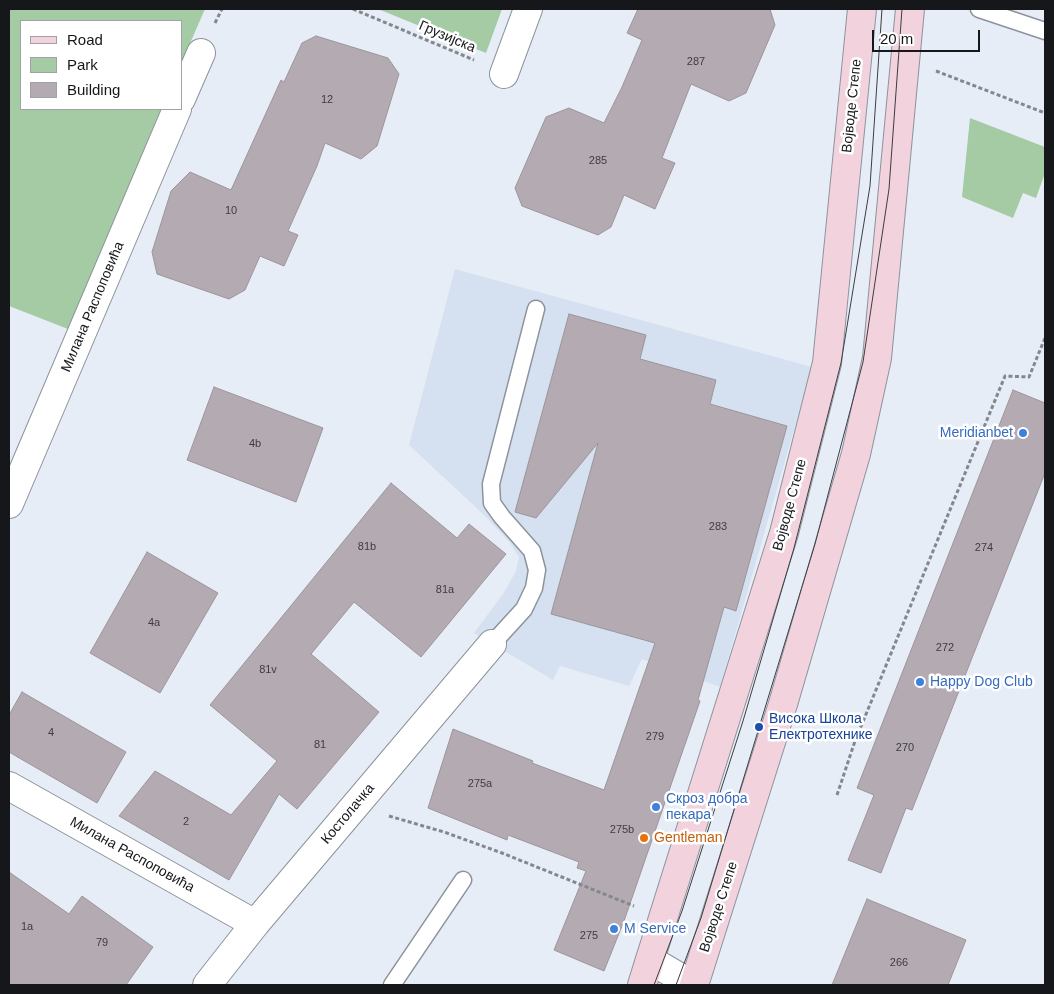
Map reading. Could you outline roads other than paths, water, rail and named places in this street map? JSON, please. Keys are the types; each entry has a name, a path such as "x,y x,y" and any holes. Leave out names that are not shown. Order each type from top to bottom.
{"main road":[{"name":"Војводе Степе","path":"646,973 784,533 827,363 862,9"},
{"name":"Војводе Степе","path":"694,985 786,695 858,444 877,358 910,9"}],"street":[{"path":"504,74 528,9"},
{"path":"182,97 201,53"},
{"name":"Милана Распоповића","path":"9,504 177,110"},
{"name":"Костолачка","path":"207,985 255,924 492,644"},
{"name":"Милана Распоповића","path":"9,786 255,924"},
{"path":"646,973 694,985"}],"lane":[{"path":"979,9 1045,31"},
{"path":"492,644 524,609 534,588 538,570 532,551 492,503 491,484 536,309"},
{"path":"392,985 463,880"}],"tram line":[{"path":"654,985 682,911 743,721 794,548 841,363 870,186 882,9"},
{"path":"676,985 701,918 815,544 863,362 889,189 902,9"}],"place":[{"name":"Meridianbet","path":"1023,433"},
{"name":"Happy Dog Club","path":"920,682"},
{"name":"Висока Школа Електротехнике","path":"759,727"},
{"name":"Скроз добра пекара","path":"656,807"},
{"name":"Gentleman","path":"644,838"},
{"name":"M Service","path":"614,929"}]}
